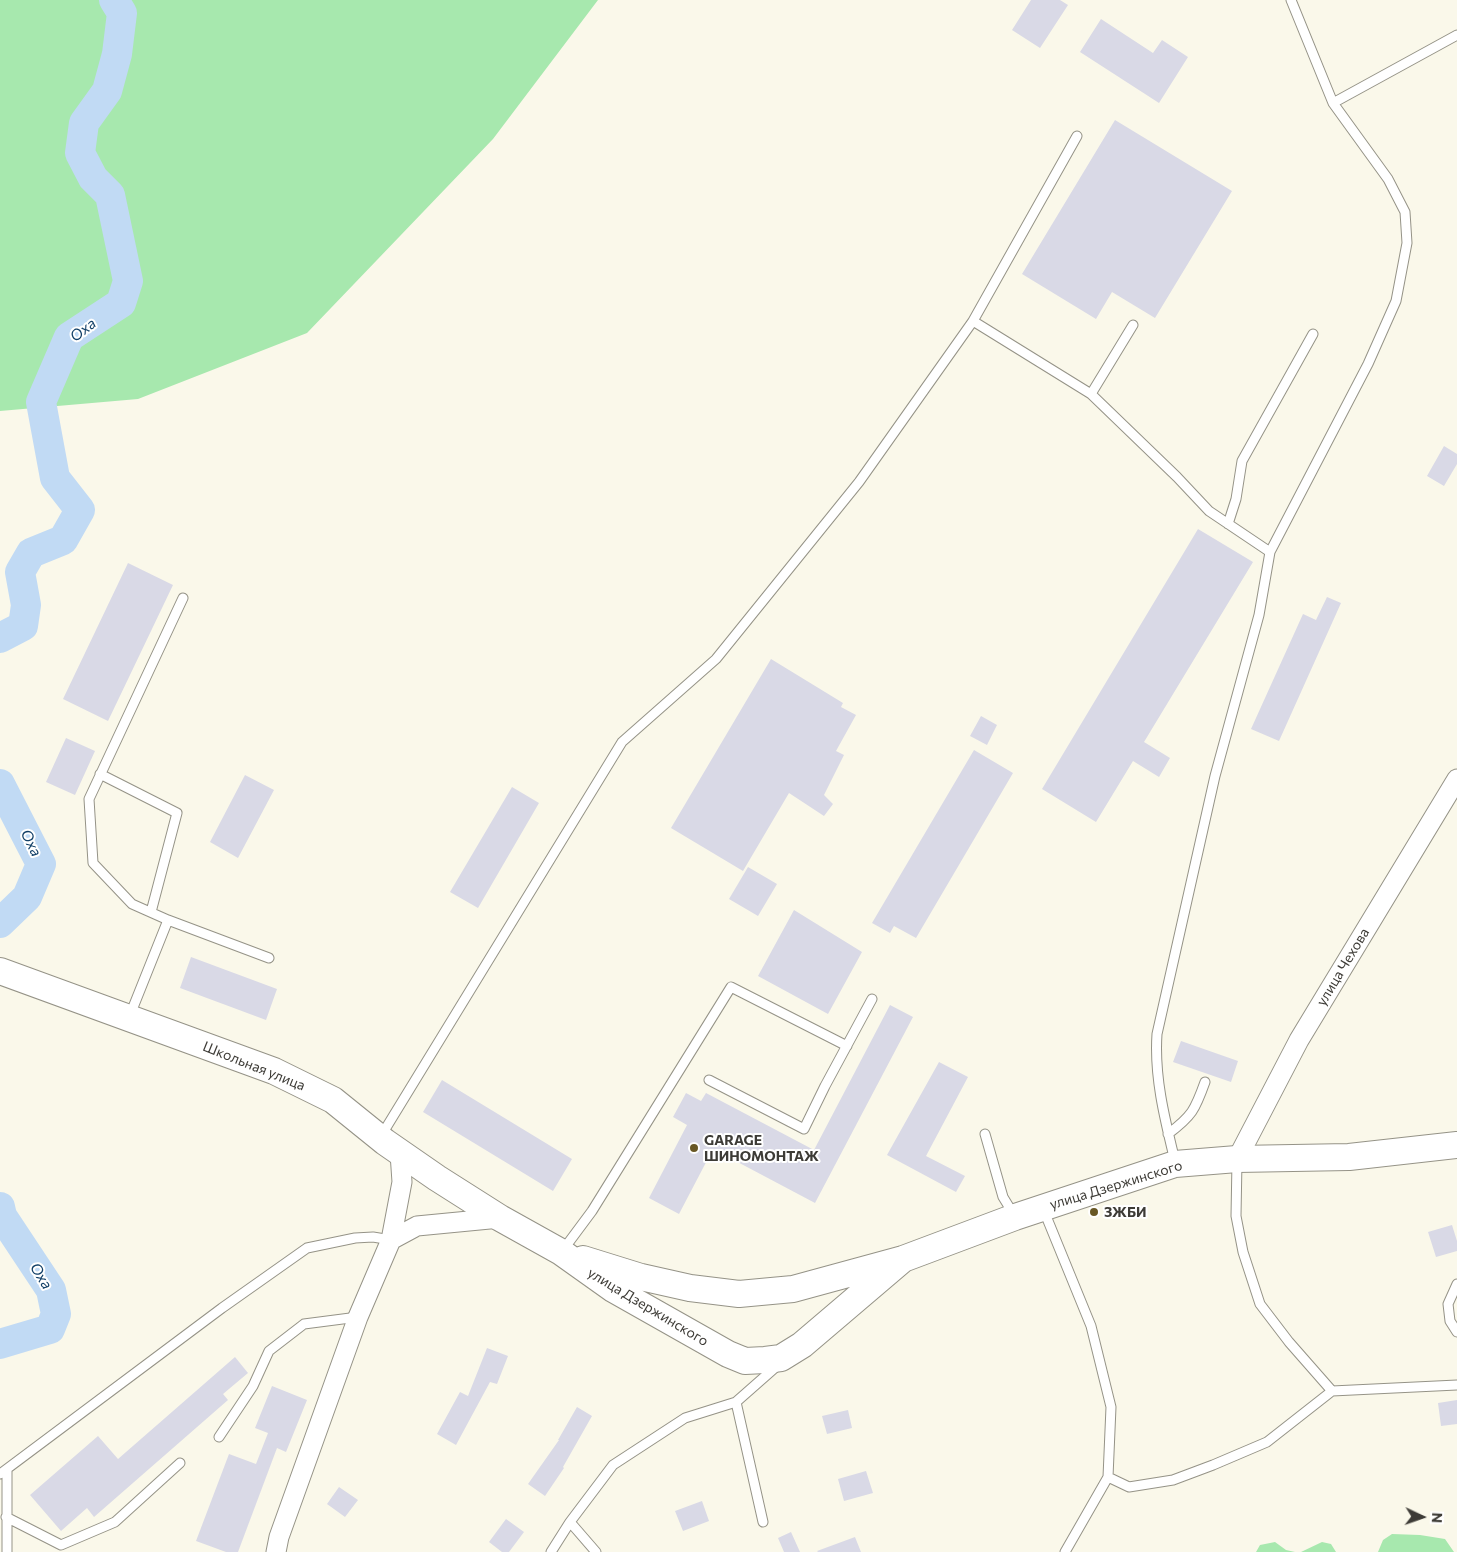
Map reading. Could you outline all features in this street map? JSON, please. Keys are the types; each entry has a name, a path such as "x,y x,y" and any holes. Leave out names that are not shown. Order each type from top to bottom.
{"street":[{"name":"улица Чехова","path":"1237,1159 1299,1040 1457,779"},
{"name":"Школьная улица","path":"4,972 274,1071 332,1100 390,1145 500,1218 561,1252"},
{"path":"276,1552 279,1537 358,1317 391,1240 402,1182 390,1145"},
{"name":"улица Дзержинского","path":"561,1252 641,1278 690,1288 739,1294 793,1289 903,1259 1016,1217 1175,1164 1237,1159 1349,1158 1457,1145"},
{"path":"391,1240 417,1226 500,1218"},
{"name":"улица Дзержинского","path":"561,1252 613,1289 728,1354 744,1361 781,1358 802,1345 903,1259"}],"lane":[{"path":"1175,1164 1163,1112 1156,1053 1157,1034 1215,776 1259,615 1270,552 1368,364 1396,301 1407,243 1405,212 1388,179 1332,103 1291,0"},
{"path":"1332,103 1457,36"},
{"path":"390,1145 622,742 716,659 859,482 973,321 1077,136"},
{"path":"973,321 1091,394 1177,477 1209,511 1270,552"},
{"path":"1091,394 1132,325"},
{"path":"1228,524 1236,499 1242,461 1313,334"},
{"path":"183,598 88,799 93,863 132,904 168,920 269,958"},
{"path":"100,774 177,813 151,912"},
{"path":"129,1018 168,920"},
{"path":"561,1252 592,1211 731,987 847,1046"},
{"path":"709,1080 804,1129 872,999"},
{"path":"1168,1134 1188,1118 1196,1105 1205,1082"},
{"path":"985,1134 1003,1197 1016,1217"},
{"path":"1237,1159 1236,1216 1243,1252 1260,1304 1289,1342 1332,1391"},
{"path":"1043,1208 1091,1326 1111,1407 1108,1477 1065,1552"},
{"path":"7,1552 3,1472 222,1308 307,1248 355,1238 373,1237 391,1240"},
{"path":"1457,1284 1448,1304 1450,1320 1457,1332"},
{"path":"219,1437 253,1386 269,1350 304,1324 358,1317"},
{"path":"551,1552 570,1522 613,1466 685,1418 736,1402 802,1345"},
{"path":"1108,1477 1129,1487 1173,1480 1213,1465 1267,1442 1332,1391 1457,1386"},
{"path":"736,1402 763,1522"},
{"path":"6,1517 61,1545 115,1522 180,1463"},
{"path":"570,1522 596,1552"}],"green space":[{"path":"0,0 598,0 493,139 307,333 138,399 0,411"},
{"path":"1392,1534 1420,1535 1445,1539 1454,1552 1378,1552 1383,1540"},
{"path":"1275,1542 1286,1550 1295,1552 1256,1552 1260,1545"},
{"path":"1322,1542 1331,1544 1336,1552 1301,1552"}],"building":[{"path":"1031,0 1060,0 1068,5 1040,48 1012,30"},
{"path":"1101,19 1153,53 1162,40 1188,57 1159,103 1080,52"},
{"path":"1115,120 1232,191 1155,318 1112,292 1096,319 1022,274"},
{"path":"1444,446 1457,454 1457,464 1444,486 1427,476"},
{"path":"1198,529 1253,562 1144,742 1170,758 1159,777 1133,761 1096,822 1042,789"},
{"path":"128,563 173,585 108,721 63,699"},
{"path":"1327,597 1341,603 1279,741 1251,729 1303,614 1316,620"},
{"path":"771,659 843,703 841,707 856,715 836,751 844,755 824,795 833,804 824,816 789,793 743,871 671,828"},
{"path":"981,716 997,725 987,745 970,736"},
{"path":"66,738 95,751 75,795 46,782"},
{"path":"974,750 1013,773 916,938 894,926 890,933 872,923"},
{"path":"245,775 274,790 238,858 210,842"},
{"path":"512,787 539,803 478,908 450,892"},
{"path":"748,867 777,884 758,916 729,899"},
{"path":"794,910 862,952 828,1014 758,976"},
{"path":"191,957 277,989 266,1020 180,988"},
{"path":"890,1005 913,1017 815,1203 713,1149 679,1214 649,1198 687,1125 673,1117 686,1093 701,1101 706,1093 814,1150"},
{"path":"1181,1041 1238,1061 1231,1082 1173,1062"},
{"path":"939,1062 968,1077 926,1156 965,1176 956,1192 887,1155"},
{"path":"442,1080 572,1159 553,1191 423,1112"},
{"path":"1452,1225 1457,1241 1457,1251 1436,1257 1428,1232"},
{"path":"487,1348 508,1356 497,1384 490,1382 456,1445 437,1434 460,1392 468,1396"},
{"path":"235,1357 248,1373 223,1394 228,1400 94,1517 87,1508 61,1531 30,1495 98,1436 118,1459"},
{"path":"272,1386 307,1400 286,1452 277,1448 238,1552 226,1552 196,1541 229,1454 256,1464 268,1433 255,1428"},
{"path":"1457,1400 1457,1424 1441,1426 1438,1403"},
{"path":"577,1407 592,1416 564,1468 545,1496 528,1484 559,1440"},
{"path":"848,1410 852,1428 827,1434 822,1416"},
{"path":"866,1471 873,1493 844,1501 838,1479"},
{"path":"339,1487 358,1500 345,1517 327,1504"},
{"path":"702,1501 709,1521 683,1531 675,1511"},
{"path":"506,1519 524,1532 509,1552 502,1552 489,1542"},
{"path":"791,1532 800,1552 784,1552 778,1538"},
{"path":"855,1537 861,1552 817,1551"}],"waterway":[{"name":"Оха","path":"0,638 23,626 26,605 20,572 31,553 63,540 80,510 55,478 41,402 69,337 121,303 128,281 110,195 93,178 80,153 84,123 107,91 117,54 122,13 114,0"},
{"name":"Оха","path":"0,784 41,864 27,897 0,923"},
{"name":"Оха","path":"0,1207 2,1216 51,1290 56,1314 50,1329 0,1344"}],"place":[{"name":"GARAGE ШИНОМОНТАЖ","path":"694,1148"},
{"name":"ЗЖБИ","path":"1094,1212"}]}
